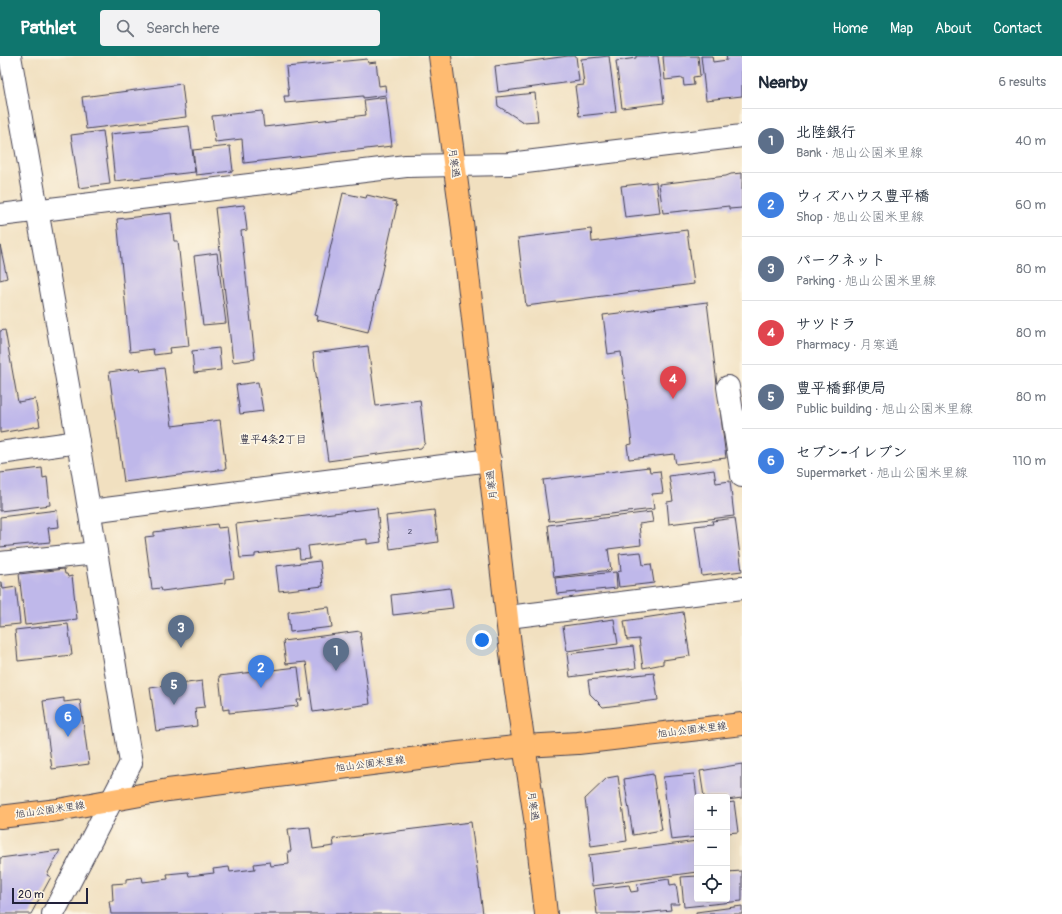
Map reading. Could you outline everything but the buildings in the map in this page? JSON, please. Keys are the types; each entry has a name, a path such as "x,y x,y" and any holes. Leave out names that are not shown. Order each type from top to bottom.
{"main road":[{"name":"月寒通","path":"440,56 490,460 513,671 535,818 546,914"},
{"name":"旭山公園米里線","path":"0,817 58,810 172,790 458,753 524,746 578,743 742,724"}],"street":[{"path":"10,56 90,511 131,762 54,914"},
{"path":"0,215 406,166 509,164 742,136"},
{"path":"728,387 742,470"},
{"path":"0,453 78,442"},
{"path":"90,511 490,460"},
{"path":"0,563 96,552"},
{"path":"508,618 742,588"}],"place":[{"name":"サツドラ","path":"673,399"},
{"name":"パークネット","path":"181,648"},
{"name":"北陸銀行","path":"336,671"},
{"name":"ウィズハウス豊平橋","path":"261,688"},
{"name":"豊平橋郵便局","path":"174,705"},
{"name":"セブン-イレブン","path":"68,737"}],"district":[{"name":"豊平4条2丁目","path":"273,439"}]}
